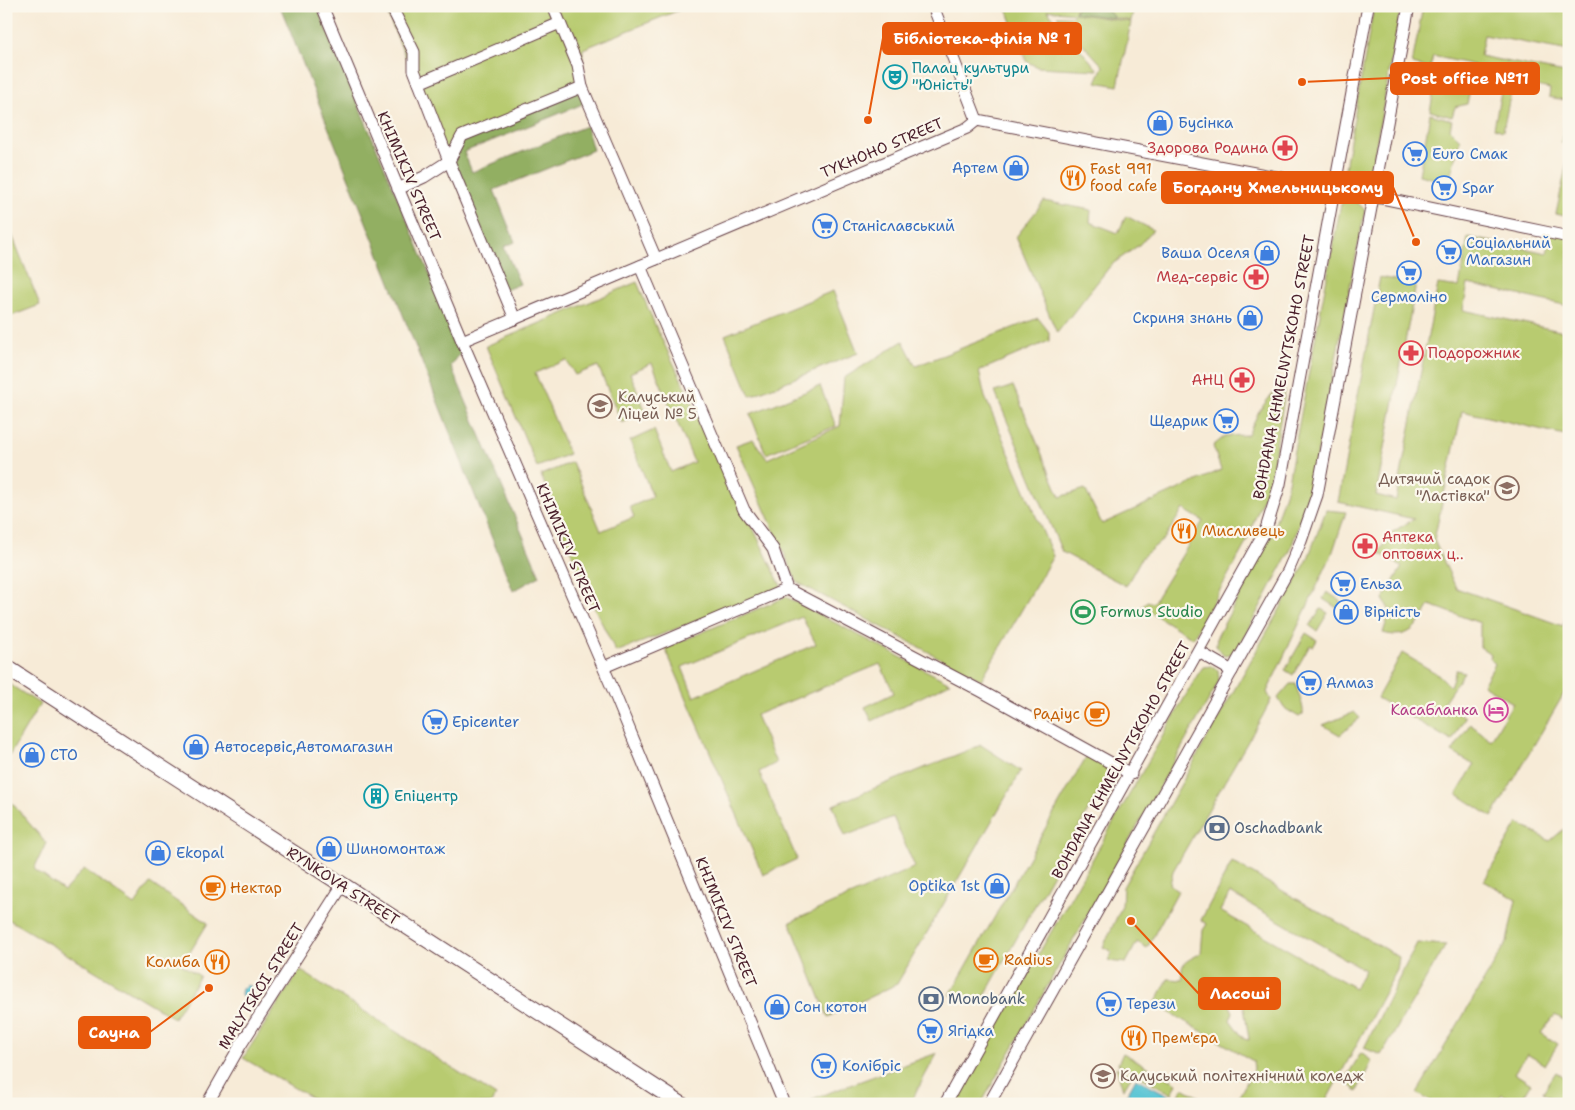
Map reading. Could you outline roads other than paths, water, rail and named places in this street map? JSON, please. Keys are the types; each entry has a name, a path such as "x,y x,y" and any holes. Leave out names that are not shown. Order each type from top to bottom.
{"main road":[{"name":"RYNKOVA STREET","path":"6,667 342,886 682,1104"}],"street":[{"name":"KHIMIKIV STREET","path":"322,6 462,341 604,667 784,1104"},
{"path":"391,6 414,52 414,70 448,161 515,319"},
{"path":"553,6 578,66 582,87 656,259"},
{"path":"933,6 977,120 1334,188 1569,238"},
{"name":"BOHDANA KHMELNYTSKOHO STREET","path":"945,1104 1131,774 1266,529 1280,484 1368,6"},
{"path":"989,1104 1288,571 1301,541 1317,495 1409,6"},
{"path":"419,83 560,23"},
{"path":"398,189 424,177 448,161 462,136 582,87"},
{"name":"TYKHOHO STREET","path":"462,341 967,128 977,120"},
{"path":"640,266 744,510 773,549 787,589 981,691 1131,774"},
{"path":"604,667 787,589"},
{"path":"1199,652 1232,672"},
{"name":"MALYTSKOI STREET","path":"207,1104 249,1032 342,886"}],"water":[{"path":"247,985 250,986 253,996 246,1003 241,994 242,989"},
{"path":"1136,1078 1170,1096 1165,1104 1140,1104 1126,1096"}],"place":[{"name":"Палац культури \"Юність\"","path":"895,77"},
{"name":"Post office №11","path":"1302,82"},
{"name":"Бібліотека-філія № 1","path":"868,120"},
{"name":"Бусінка","path":"1160,123"},
{"name":"Здорова Родина","path":"1285,148"},
{"name":"Euro Смак","path":"1415,154"},
{"name":"Артем","path":"1016,168"},
{"name":"Fast 991 food cafe","path":"1073,178"},
{"name":"Spar","path":"1444,188"},
{"name":"Станіславський","path":"825,226"},
{"name":"Богдану Хмельницькому","path":"1416,242"},
{"name":"Соціальний Магазин","path":"1449,252"},
{"name":"Ваша Оселя","path":"1267,253"},
{"name":"Сермоліно","path":"1409,273"},
{"name":"Мед-сервіс","path":"1256,277"},
{"name":"Скриня знань","path":"1250,318"},
{"name":"Подорожник","path":"1411,353"},
{"name":"АНЦ","path":"1242,380"},
{"name":"Калуський Ліцей № 5","path":"600,406"},
{"name":"Щедрик","path":"1226,421"},
{"name":"Дитячий садок \"Ластівка\"","path":"1507,488"},
{"name":"Мисливець","path":"1184,531"},
{"name":"Аптека оптових ц‥","path":"1365,546"},
{"name":"Ельза","path":"1343,584"},
{"name":"Formus Studio","path":"1083,612"},
{"name":"Вірність","path":"1346,612"},
{"name":"Алмаз","path":"1309,683"},
{"name":"Касабланка","path":"1496,710"},
{"name":"Радіус","path":"1097,714"},
{"name":"Epicenter","path":"435,722"},
{"name":"Автосервіс,Автомагазин","path":"196,747"},
{"name":"СТО","path":"32,755"},
{"name":"Епіцентр","path":"376,796"},
{"name":"Oschadbank","path":"1217,828"},
{"name":"Шиномонтаж","path":"329,849"},
{"name":"Ekopal","path":"158,853"},
{"name":"Оptika 1st","path":"997,886"},
{"name":"Нектар","path":"213,888"},
{"name":"Ласоші","path":"1131,921"},
{"name":"Radius","path":"986,960"},
{"name":"Колиба","path":"217,962"},
{"name":"Сауна","path":"209,988"},
{"name":"Monobank","path":"931,999"},
{"name":"Терези","path":"1109,1004"},
{"name":"Сон котон","path":"777,1007"},
{"name":"Ягідка","path":"930,1031"},
{"name":"Прем'єра","path":"1134,1038"},
{"name":"Колібріс","path":"824,1066"},
{"name":"Калуський політехнічний коледж","path":"1103,1076"}]}
